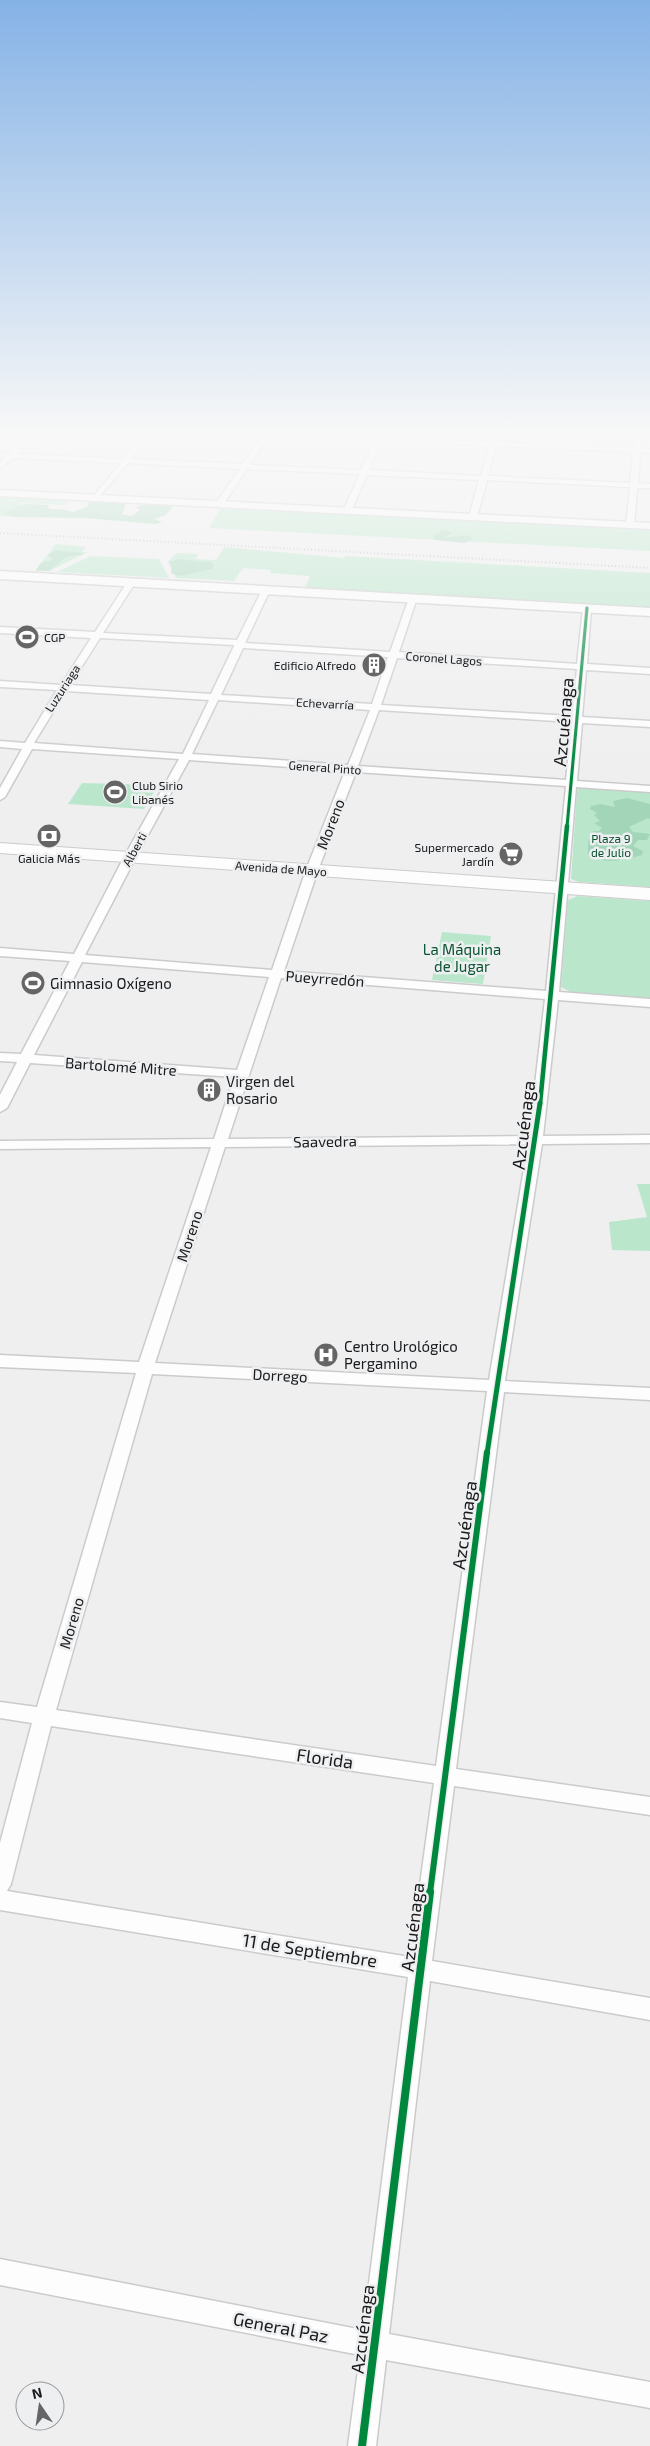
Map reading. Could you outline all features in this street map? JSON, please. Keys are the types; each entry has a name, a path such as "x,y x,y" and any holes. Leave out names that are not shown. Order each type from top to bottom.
{"main road":[{"name":"Avenida de Mayo","path":"0,848 650,894"}],"street":[{"path":"0,575 650,612"},
{"name":"Luzuriaga","path":"0,797 29,746 30,740 131,582"},
{"name":"Alberti","path":"0,1108 130,857 186,757 238,644 266,590"},
{"name":"Moreno","path":"0,1884 44,1716 146,1367 219,1142 312,870 376,706 413,598"},
{"name":"Azcuénaga","path":"362,2446 420,1968 496,1387 536,1139 552,996 587,608"},
{"name":"Coronel Lagos","path":"0,630 650,671"},
{"name":"Echevarría","path":"0,684 650,724"},
{"name":"General Pinto","path":"0,744 650,789"},
{"name":"Pueyrredón","path":"0,952 650,1003"},
{"name":"Bartolomé Mitre","path":"0,1057 242,1074"},
{"name":"Saavedra","path":"0,1145 650,1139"},
{"name":"Dorrego","path":"0,1360 650,1394"},
{"name":"Florida","path":"0,1710 650,1806"},
{"name":"11 de Septiembre","path":"0,1900 420,1968 650,2009"},
{"name":"General Paz","path":"0,2272 374,2345 650,2395"}],"green space":[{"path":"56,544 86,547 82,552 88,552 49,571 35,571"},
{"path":"519,544 650,544 650,551"},
{"path":"224,547 344,558 345,556 650,573 650,608 305,588 310,576 270,573 271,570 243,568 234,581 176,578 168,562 176,553 198,554 195,559 216,560"},
{"path":"56,550 85,554 66,557 49,571 36,570 42,562 53,560 48,555"},
{"path":"91,556 159,559 169,578 57,572"},
{"path":"180,559 201,562 209,561 214,565 212,569 179,576 171,573 172,566 169,562"},
{"name":"Club Sirio Libanés","path":"82,783 158,785 144,809 68,804"},
{"name":"Plaza 9 de Julio","path":"579,788 650,792 650,887 579,882 571,879 577,791"},
{"path":"627,798 650,804 650,819 648,818 629,827 633,832 650,834 647,840 638,840 633,846 643,851 642,855 614,861 594,857 588,853 588,842 593,831 599,831 602,828 594,823 600,821 594,815 597,813 590,809 591,806 600,804 615,807 613,801"},
{"path":"578,896 650,901 650,998 573,993 561,987 568,900"},
{"name":"La Máquina de Jugar","path":"442,932 491,936 483,984 432,980"},
{"path":"637,1184 650,1184 650,1251 612,1250 609,1222 647,1217"}],"railway":[{"path":"207,544 650,568"}],"cycle path":[{"path":"362,2446 420,1969 496,1387 536,1139 552,996 587,608"}],"place":[{"name":"CGP","path":"27,637"},
{"name":"Edificio Alfredo","path":"374,665"},
{"name":"Club Sirio Libanés","path":"115,792"},
{"name":"Galicia Más","path":"49,836"},
{"name":"Supermercado Jardín","path":"511,854"},
{"name":"Gimnasio Oxígeno","path":"33,983"},
{"name":"Virgen del Rosario","path":"209,1090"},
{"name":"Centro Urológico Pergamino","path":"326,1355"}]}
